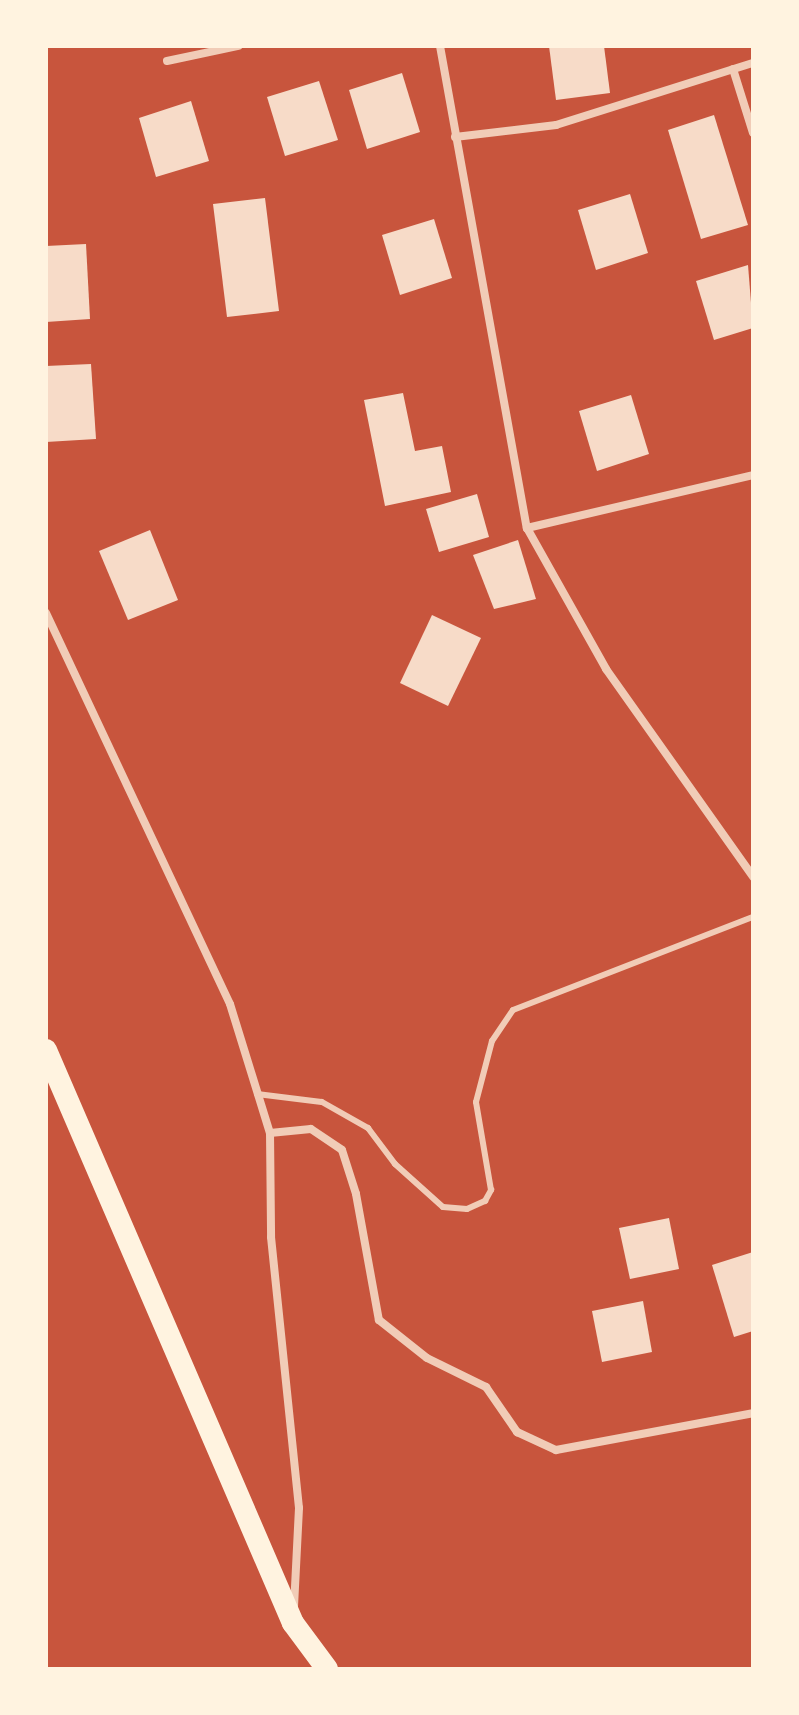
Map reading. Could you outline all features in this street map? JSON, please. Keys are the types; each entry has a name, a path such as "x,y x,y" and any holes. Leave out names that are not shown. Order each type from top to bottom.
{"highway":[{"path":"46,1050 293,1623 327,1669"}],"street":[{"path":"167,61 238,46"},
{"path":"440,46 527,528 606,669 753,877"},
{"path":"455,137 556,125 753,63"},
{"path":"733,69 753,133"},
{"path":"527,528 753,475"},
{"path":"46,613 230,1004 270,1133 271,1237 299,1508 293,1623"},
{"path":"270,1133 311,1129 342,1150 356,1194 379,1320 427,1358 486,1387 517,1432 556,1450 753,1413"}],"lane":[{"path":"257,1094 322,1102 368,1128 395,1164 443,1207 467,1209 485,1201 491,1190 476,1102 492,1041 513,1010 753,917"}],"building":[{"path":"549,46 604,46 610,93 556,100"},
{"path":"402,73 420,132 367,149 349,90"},
{"path":"319,81 338,140 285,156 267,97"},
{"path":"191,101 209,161 156,177 139,118"},
{"path":"714,115 748,225 701,239 668,130"},
{"path":"630,194 648,253 596,270 578,210"},
{"path":"265,198 279,311 227,317 213,204"},
{"path":"434,219 452,278 400,295 382,235"},
{"path":"86,244 90,319 46,322 46,246"},
{"path":"748,265 753,328 714,340 696,281"},
{"path":"91,364 96,439 46,442 46,366"},
{"path":"403,393 415,451 442,446 451,492 385,506 364,400"},
{"path":"631,395 649,454 597,471 579,411"},
{"path":"477,494 489,537 439,552 426,509"},
{"path":"150,530 178,600 128,620 99,551"},
{"path":"518,540 536,599 494,609 473,555"},
{"path":"432,615 481,638 448,706 400,683"},
{"path":"669,1218 679,1269 630,1279 619,1228"},
{"path":"753,1252 753,1331 734,1337 712,1265"},
{"path":"643,1301 652,1352 602,1362 592,1311"}]}
